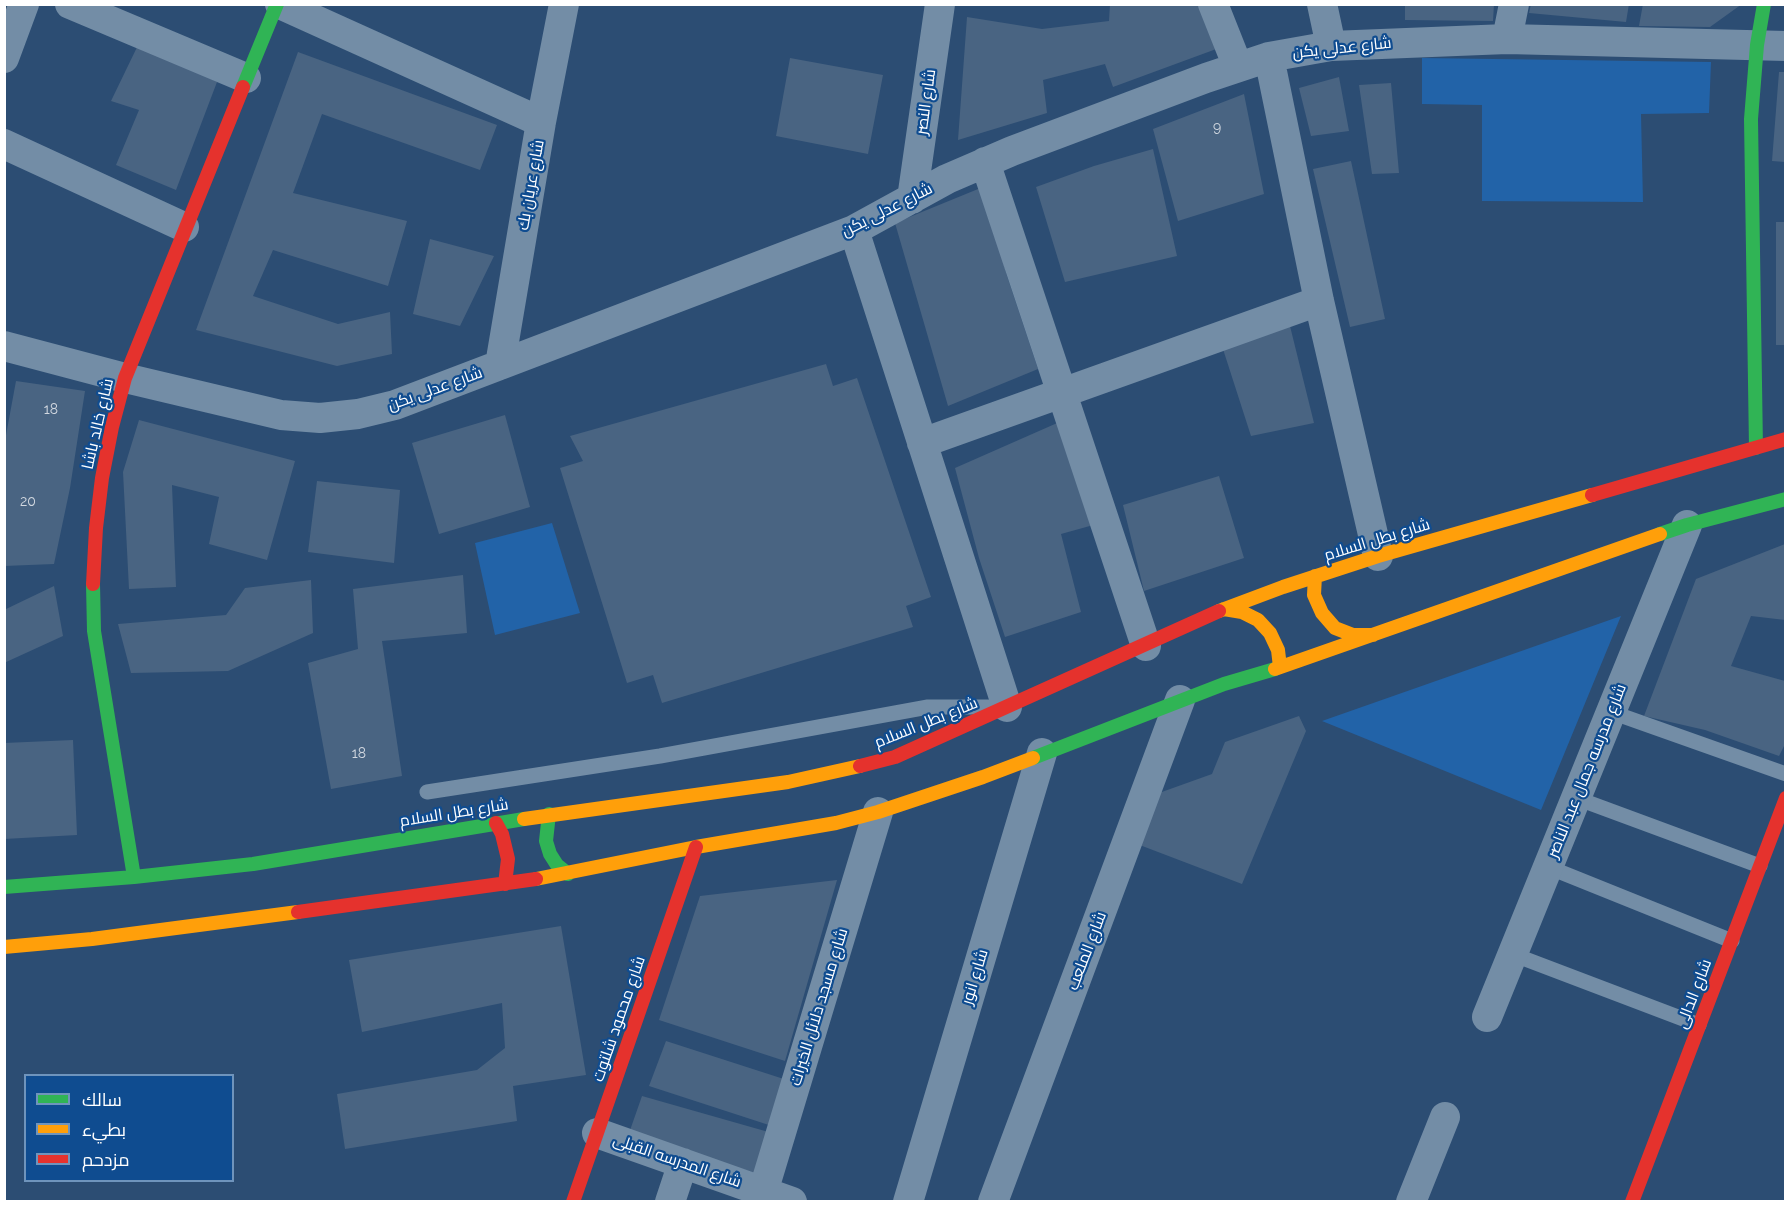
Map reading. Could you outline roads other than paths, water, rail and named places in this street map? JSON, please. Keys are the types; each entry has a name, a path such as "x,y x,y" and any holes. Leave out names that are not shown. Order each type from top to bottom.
{"main road":[{"name":"شارع خالد باشا","path":"134,877 94,631 93,580 102,478 125,378 140,337 278,4"},
{"path":"1756,448 1751,119 1771,45 1764,4"},
{"name":"شارع بطل السلام","path":"4,887 134,877 253,864 549,814 755,787 847,770 895,756 1146,646 1224,609 1315,576 1785,439"},
{"path":"4,947 93,939 505,884 568,874 878,812 983,777 1224,684 1280,667 1688,525 1785,500"},
{"path":"1315,576 1314,595 1322,613 1335,628 1353,635 1372,635"},
{"path":"1224,609 1242,612 1258,620 1270,633 1278,650 1280,667"},
{"name":"شارع الدالى","path":"1632,1202 1785,798"},
{"path":"549,814 546,841 550,854 557,865 568,874"},
{"path":"496,823 502,834 508,859 505,884"},
{"name":"شارع محمود شلتوت","path":"573,1202 696,847"}],"street":[{"path":"4,58 24,4"},
{"path":"70,4 246,78"},
{"path":"278,4 542,122"},
{"name":"شارع عريان بك","path":"500,365 564,4"},
{"name":"شارع النصر","path":"912,199 940,4"},
{"path":"1213,4 1238,67"},
{"path":"1322,4 1331,46"},
{"path":"1507,39 1514,4"},
{"name":"شارع عدلى يكن","path":"4,346 125,378 281,415 320,418 358,414 395,405 854,230 947,180 986,162 1269,57 1331,46 1507,39 1771,45"},
{"path":"1269,57 1319,302 1378,556"},
{"path":"4,144 184,227"},
{"path":"986,162 1146,646"},
{"path":"854,230 1007,707"},
{"path":"922,443 1319,302"},
{"name":"شارع مدرسه جمال عبد الناصر","path":"1486,1017 1688,525"},
{"name":"شارع الملعب","path":"993,1202 1180,700"},
{"name":"شارع انور","path":"908,1202 1042,753"},
{"name":"شارع مسجد دلائل الخيرات","path":"761,1196 878,812"},
{"path":"1418,1199 1445,1117"},
{"name":"شارع المدرسه القبلى","path":"597,1133 683,1163 761,1196 792,1202"},
{"path":"670,1202 683,1163"}],"lane":[{"path":"427,792 683,752 928,707 1007,707"},
{"path":"1611,712 1785,774"},
{"path":"1576,798 1760,866"},
{"path":"1548,867 1731,940"},
{"path":"1512,954 1699,1025"}]}
